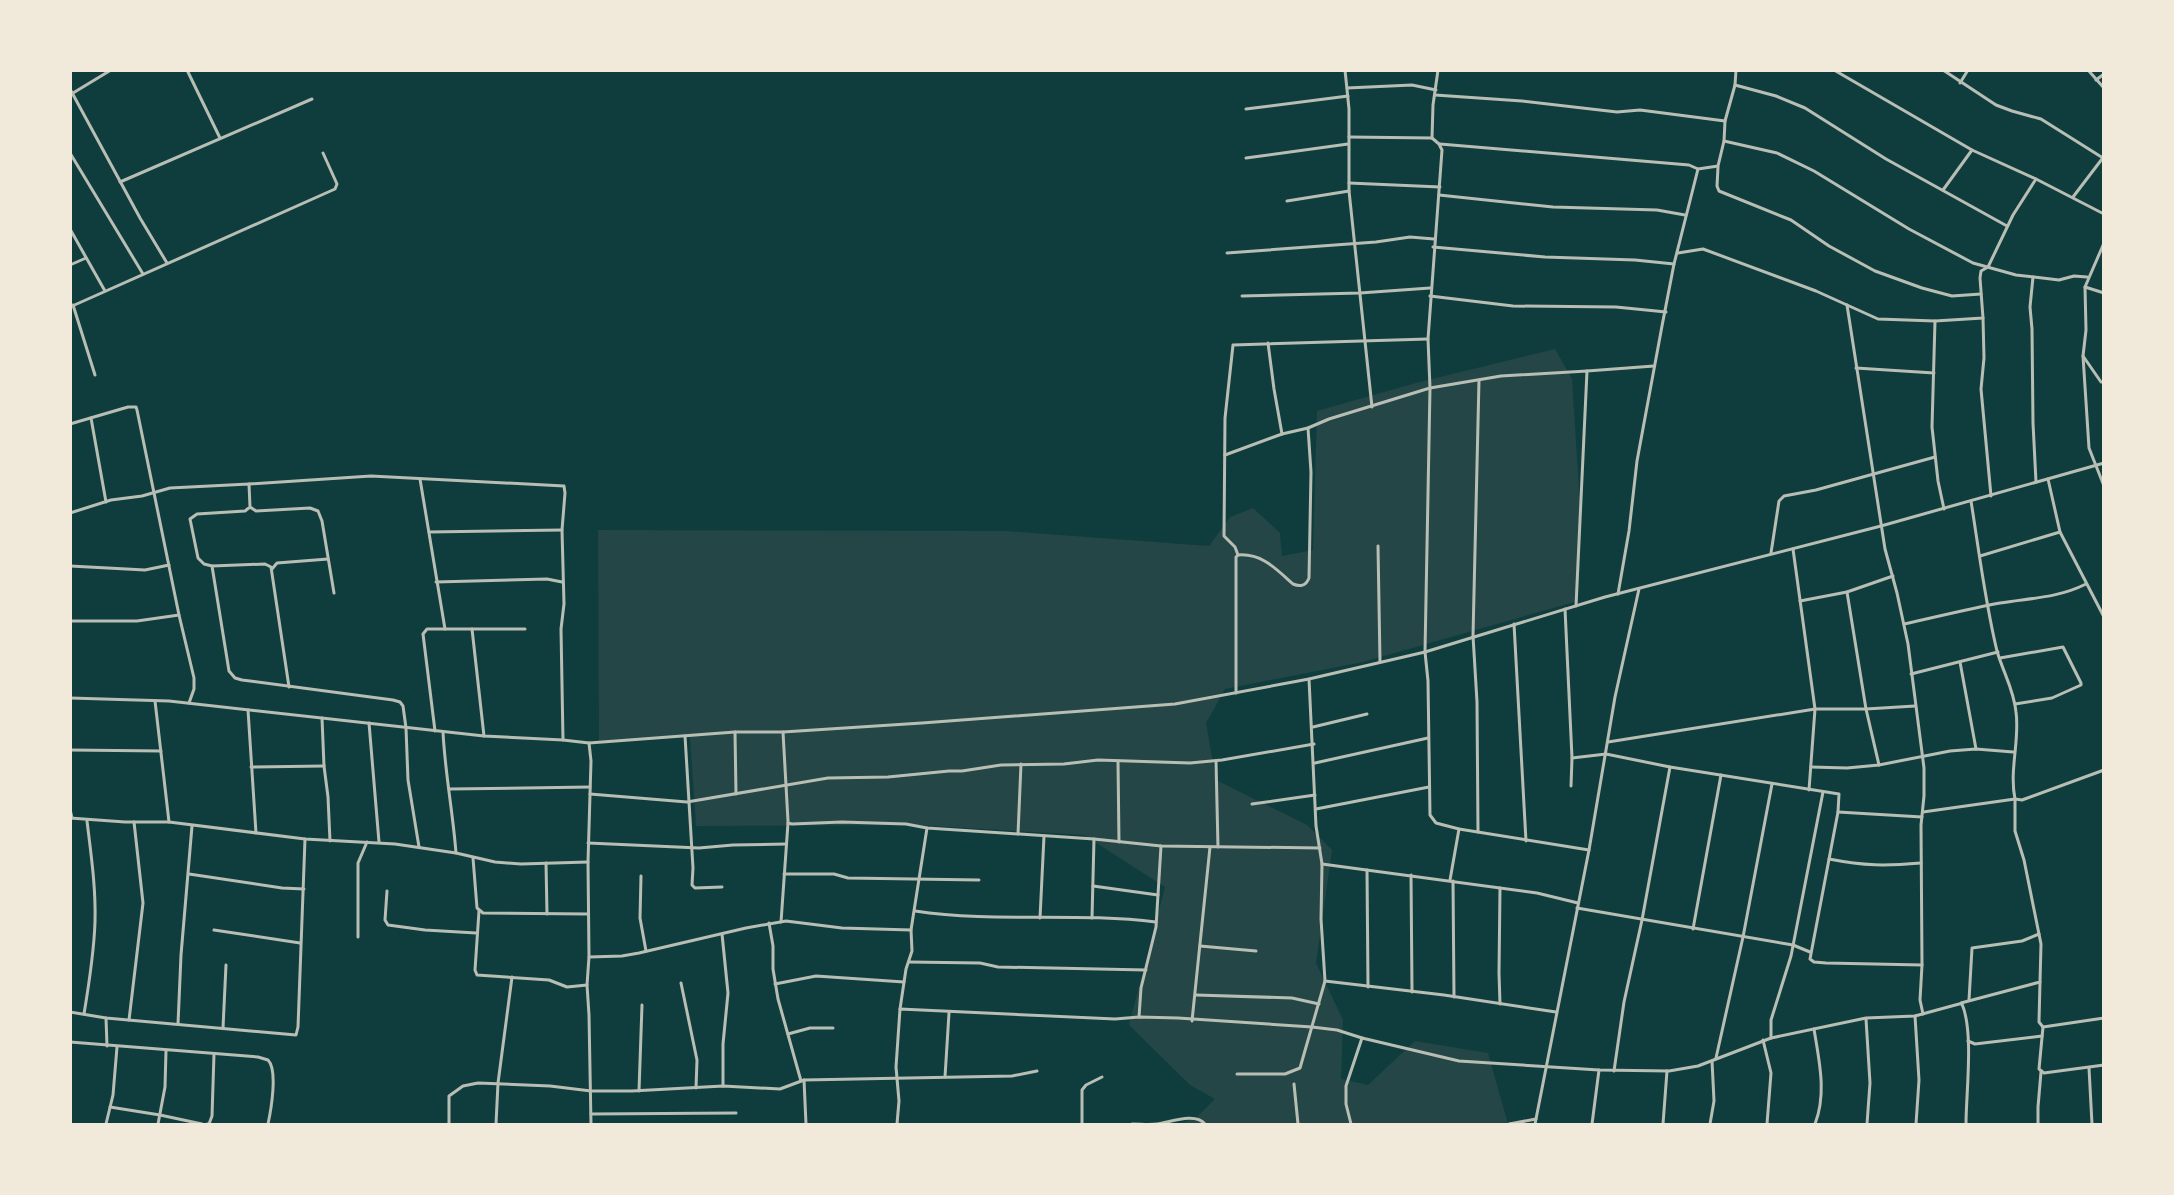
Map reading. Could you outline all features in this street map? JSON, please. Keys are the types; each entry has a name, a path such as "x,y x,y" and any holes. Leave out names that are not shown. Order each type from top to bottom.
{"street":[{"path":"111,70 72,91 167,264"},
{"path":"186,70 220,138"},
{"path":"1345,70 1348,96 1349,191 1372,407"},
{"path":"1432,138 1438,70"},
{"path":"1736,70 1718,166 1719,191 1791,220 1829,246 1875,271 1952,296 1981,294"},
{"path":"1834,70 1972,150 2036,179 2103,214"},
{"path":"1943,70 1996,105 2041,119 2103,158 2073,198"},
{"path":"1960,83 1968,70"},
{"path":"2088,70 2103,88"},
{"path":"2096,80 2103,74"},
{"path":"1347,88 1412,85 1435,92 1617,112 1640,110 1725,121"},
{"path":"1735,85 1776,96 1805,108 1886,159 2007,226"},
{"path":"1246,109 1348,96"},
{"path":"120,182 312,99"},
{"path":"1349,136 1432,138 1440,144 1689,165 1698,169 1718,166"},
{"path":"1724,141 1777,153 1814,171 1909,230 1973,263 2016,275 2059,280 2074,276 2087,278"},
{"path":"1246,158 1348,144"},
{"path":"1440,144 1442,150 1440,187 1433,247 1428,339 1430,388 1425,652 1428,681 1431,819 1441,825 1459,830 1589,850"},
{"path":"1943,190 1972,150"},
{"path":"70,153 142,274"},
{"path":"95,375 72,306 335,189 336,184 323,153"},
{"path":"1618,594 1629,531 1637,461 1674,264 1698,169"},
{"path":"1991,496 1982,388 1981,271 1988,267 2007,226 2036,179"},
{"path":"1349,183 1440,187"},
{"path":"1287,201 1349,191"},
{"path":"1439,195 1553,207 1657,210 1686,215"},
{"path":"70,229 105,291"},
{"path":"1227,253 1376,242 1410,237 1434,239"},
{"path":"2103,243 2085,287 2086,330 2083,356 2090,448 2103,486"},
{"path":"1433,247 1674,264"},
{"path":"1678,253 1703,249 1816,291 1887,321 1983,318"},
{"path":"70,264 86,258"},
{"path":"2033,277 2030,307 2036,482"},
{"path":"2085,287 2103,293"},
{"path":"1242,296 1360,293 1430,288"},
{"path":"1430,296 1513,306 1616,307 1666,312"},
{"path":"1847,305 1881,526 1904,624 1922,757 1924,796 1920,1000 1923,1014"},
{"path":"1935,321 1932,427 1944,509"},
{"path":"1236,693 1234,614 1238,555 1235,547 1224,536 1226,408 1233,345 1428,339"},
{"path":"1268,343 1282,434"},
{"path":"2083,356 2103,382"},
{"path":"1225,455 1282,434 1308,428 1329,419 1430,388 1501,376 1655,366"},
{"path":"1856,368 1934,373"},
{"path":"1576,606 1587,371"},
{"path":"1478,832 1477,702 1473,636 1479,380"},
{"path":"70,424 128,407 136,407 195,685 189,703"},
{"path":"91,418 105,502"},
{"path":"1238,555 1254,555 1261,558 1293,584 1299,586 1308,582 1311,478 1308,428"},
{"path":"1771,553 1779,501 1784,496 1816,490 1935,457"},
{"path":"70,698 189,703 443,732 589,743 735,732 783,732 1175,704 1309,679 1425,652 1618,594 1944,509 2103,463"},
{"path":"70,513 105,502 170,488 371,477 562,485 565,488 562,530 564,740"},
{"path":"420,479 436,582 446,629"},
{"path":"2048,479 2060,532 2103,617"},
{"path":"249,484 250,507"},
{"path":"1971,501 1999,658 2015,704 2017,730 2013,752 2015,831 2024,860 2041,944 2039,1022 2043,1027 2039,1069 2041,1072 2038,1125"},
{"path":"250,507 256,511 310,508 318,511 322,521 334,593"},
{"path":"250,507 245,511 197,514 190,519 198,558 204,564 212,566 265,564 272,569 289,687"},
{"path":"429,532 562,530"},
{"path":"1980,556 2060,532"},
{"path":"1378,546 1380,662"},
{"path":"1793,549 1815,709 1809,789"},
{"path":"272,569 277,563 328,559"},
{"path":"70,566 145,570 169,565"},
{"path":"212,566 231,675 242,680 393,700 400,702 403,706 408,780 419,847"},
{"path":"1800,601 1847,592 1893,576"},
{"path":"436,582 547,579 562,582"},
{"path":"1904,624 1988,605 2045,598 2070,592 2086,584"},
{"path":"1535,1125 1639,589"},
{"path":"1847,592 1866,710 1879,765"},
{"path":"1565,609 1572,758 1571,786"},
{"path":"70,621 137,621 179,615"},
{"path":"1514,624 1526,841"},
{"path":"435,731 423,634 427,629 525,629"},
{"path":"472,629 484,736"},
{"path":"1999,658 2063,647 2081,683 2052,698 2015,704"},
{"path":"1911,674 1998,652"},
{"path":"1960,662 1976,749"},
{"path":"1237,1074 1285,1074 1298,1071 1303,1063 1325,981 1321,937 1322,864 1315,795 1309,679"},
{"path":"155,701 169,822"},
{"path":"1608,741 1815,709 1866,710 1915,706"},
{"path":"248,710 256,834"},
{"path":"1313,727 1367,714"},
{"path":"322,718 330,841"},
{"path":"369,723 379,843"},
{"path":"443,732 456,854"},
{"path":"735,732 736,794"},
{"path":"781,922 788,823 783,732"},
{"path":"684,736 693,887 722,888"},
{"path":"1314,763 1428,738"},
{"path":"589,743 591,761 587,985 591,1125"},
{"path":"590,794 687,802 828,777 888,777 1021,764 1064,764 1098,760 1190,763 1216,761 1314,744"},
{"path":"1811,767 1847,768 1879,765 1950,751 1976,749 2013,752"},
{"path":"70,750 161,751"},
{"path":"1572,758 1606,754 1670,767 1839,794 1838,812 1810,959 1814,962 1922,965"},
{"path":"1118,761 1119,842"},
{"path":"1216,761 1218,847"},
{"path":"1018,834 1021,764"},
{"path":"251,767 324,766"},
{"path":"1614,1071 1624,1002 1642,920 1670,767"},
{"path":"1923,812 2015,799 2022,800 2103,770"},
{"path":"1693,929 1721,775"},
{"path":"1710,1125 1714,1101 1714,1059 1743,937 1772,783"},
{"path":"450,789 590,787"},
{"path":"1316,809 1429,787"},
{"path":"1771,1038 1771,1020 1793,945 1823,792"},
{"path":"1252,804 1315,795"},
{"path":"70,809 71,818 87,820 169,822 305,839 419,847 495,862 588,862"},
{"path":"1838,812 1922,817"},
{"path":"84,1014 95,922 94,884 87,820"},
{"path":"129,1020 143,903 134,822"},
{"path":"788,823 906,824 927,828 1094,839 1161,846 1320,848"},
{"path":"178,1024 181,955 192,826"},
{"path":"897,1125 900,1010 912,951 911,930 927,828"},
{"path":"1454,997 1452,880 1459,830"},
{"path":"1040,918 1044,836"},
{"path":"70,1012 106,1018 296,1035 305,839"},
{"path":"1092,918 1094,839"},
{"path":"358,937 358,863 367,842"},
{"path":"588,843 691,848 786,844"},
{"path":"1140,1017 1141,988 1156,922 1161,846"},
{"path":"1192,1021 1210,847"},
{"path":"473,858 476,901 479,910 476,933 475,970 477,975 549,980 567,987 587,985"},
{"path":"1829,859 1884,867 1922,863"},
{"path":"546,863 547,914"},
{"path":"1322,864 1537,893 1642,920 1793,945 1811,953"},
{"path":"1367,870 1368,987"},
{"path":"189,874 282,888 304,889"},
{"path":"784,874 979,880"},
{"path":"1411,875 1412,992"},
{"path":"641,876 640,918 646,951"},
{"path":"1093,886 1158,895"},
{"path":"1500,888 1500,1004"},
{"path":"387,891 385,920 388,925 476,933"},
{"path":"479,910 489,914 588,914"},
{"path":"915,911 955,916 1129,918 1156,922"},
{"path":"589,957 622,956 769,923 911,930"},
{"path":"769,923 773,946 772,969 802,1080 806,1125"},
{"path":"214,930 300,943"},
{"path":"722,934 728,993 723,1044 723,1086"},
{"path":"1969,1000 1972,948 2022,941 2039,934"},
{"path":"1200,946 1256,951"},
{"path":"909,962 980,963 998,967 1146,970"},
{"path":"223,1028 226,965"},
{"path":"775,984 816,976 904,982"},
{"path":"496,1125 498,1083 512,977"},
{"path":"1325,981 1556,1012"},
{"path":"900,1010 1115,1019 1140,1017 1312,1027 1336,1030 1450,1060 1614,1071 1667,1071 1698,1066 1771,1038 1866,1018 1915,1016 2040,982"},
{"path":"681,983 697,1060 696,1088"},
{"path":"1196,995 1292,998 1319,1004"},
{"path":"1959,1004 1962,1004 1966,1014 1968,1041 1966,1125"},
{"path":"639,1091 642,1005"},
{"path":"945,1077 949,1013"},
{"path":"1915,1016 1919,1080 1916,1125"},
{"path":"106,1018 107,1046"},
{"path":"1866,1018 1870,1083 1867,1125"},
{"path":"2043,1027 2103,1018"},
{"path":"788,1034 810,1028 833,1028"},
{"path":"1814,1029 1822,1083 1822,1101 1815,1125"},
{"path":"1968,1041 1975,1044 2042,1036"},
{"path":"1351,1125 1346,1104 1346,1086 1362,1038"},
{"path":"1763,1040 1772,1073 1767,1125"},
{"path":"70,1042 258,1057 270,1062 273,1068 268,1125"},
{"path":"106,1125 117,1047"},
{"path":"158,1125 165,1087 166,1051"},
{"path":"207,1125 212,1116 214,1054"},
{"path":"2041,1072 2103,1065"},
{"path":"2089,1068 2092,1125"},
{"path":"1592,1125 1599,1070"},
{"path":"449,1125 450,1096 457,1089 478,1083 550,1086 591,1091 639,1091 723,1086 780,1089 802,1080 1012,1076 1037,1071"},
{"path":"1663,1125 1667,1071"},
{"path":"1082,1125 1082,1090 1086,1085 1102,1077"},
{"path":"1294,1084 1298,1125"},
{"path":"110,1107 202,1125"},
{"path":"591,1114 736,1113"},
{"path":"1132,1125 1188,1119 1203,1121 1205,1125"},
{"path":"1509,1125 1536,1119"}],"shaded area":[{"path":"1555,349 1572,379 1580,506 1578,601 1363,662 1225,689 1206,723 1216,780 1307,825 1332,850 1316,963 1343,1020 1341,1079 1368,1085 1415,1041 1488,1053 1508,1124 1180,1124 1197,1117 1215,1099 1190,1085 1129,1025 1165,887 1084,835 914,825 696,826 690,737 599,741 598,530 1005,531 1209,546 1230,517 1253,508 1280,533 1282,556 1313,550 1317,411 1416,383"}]}
